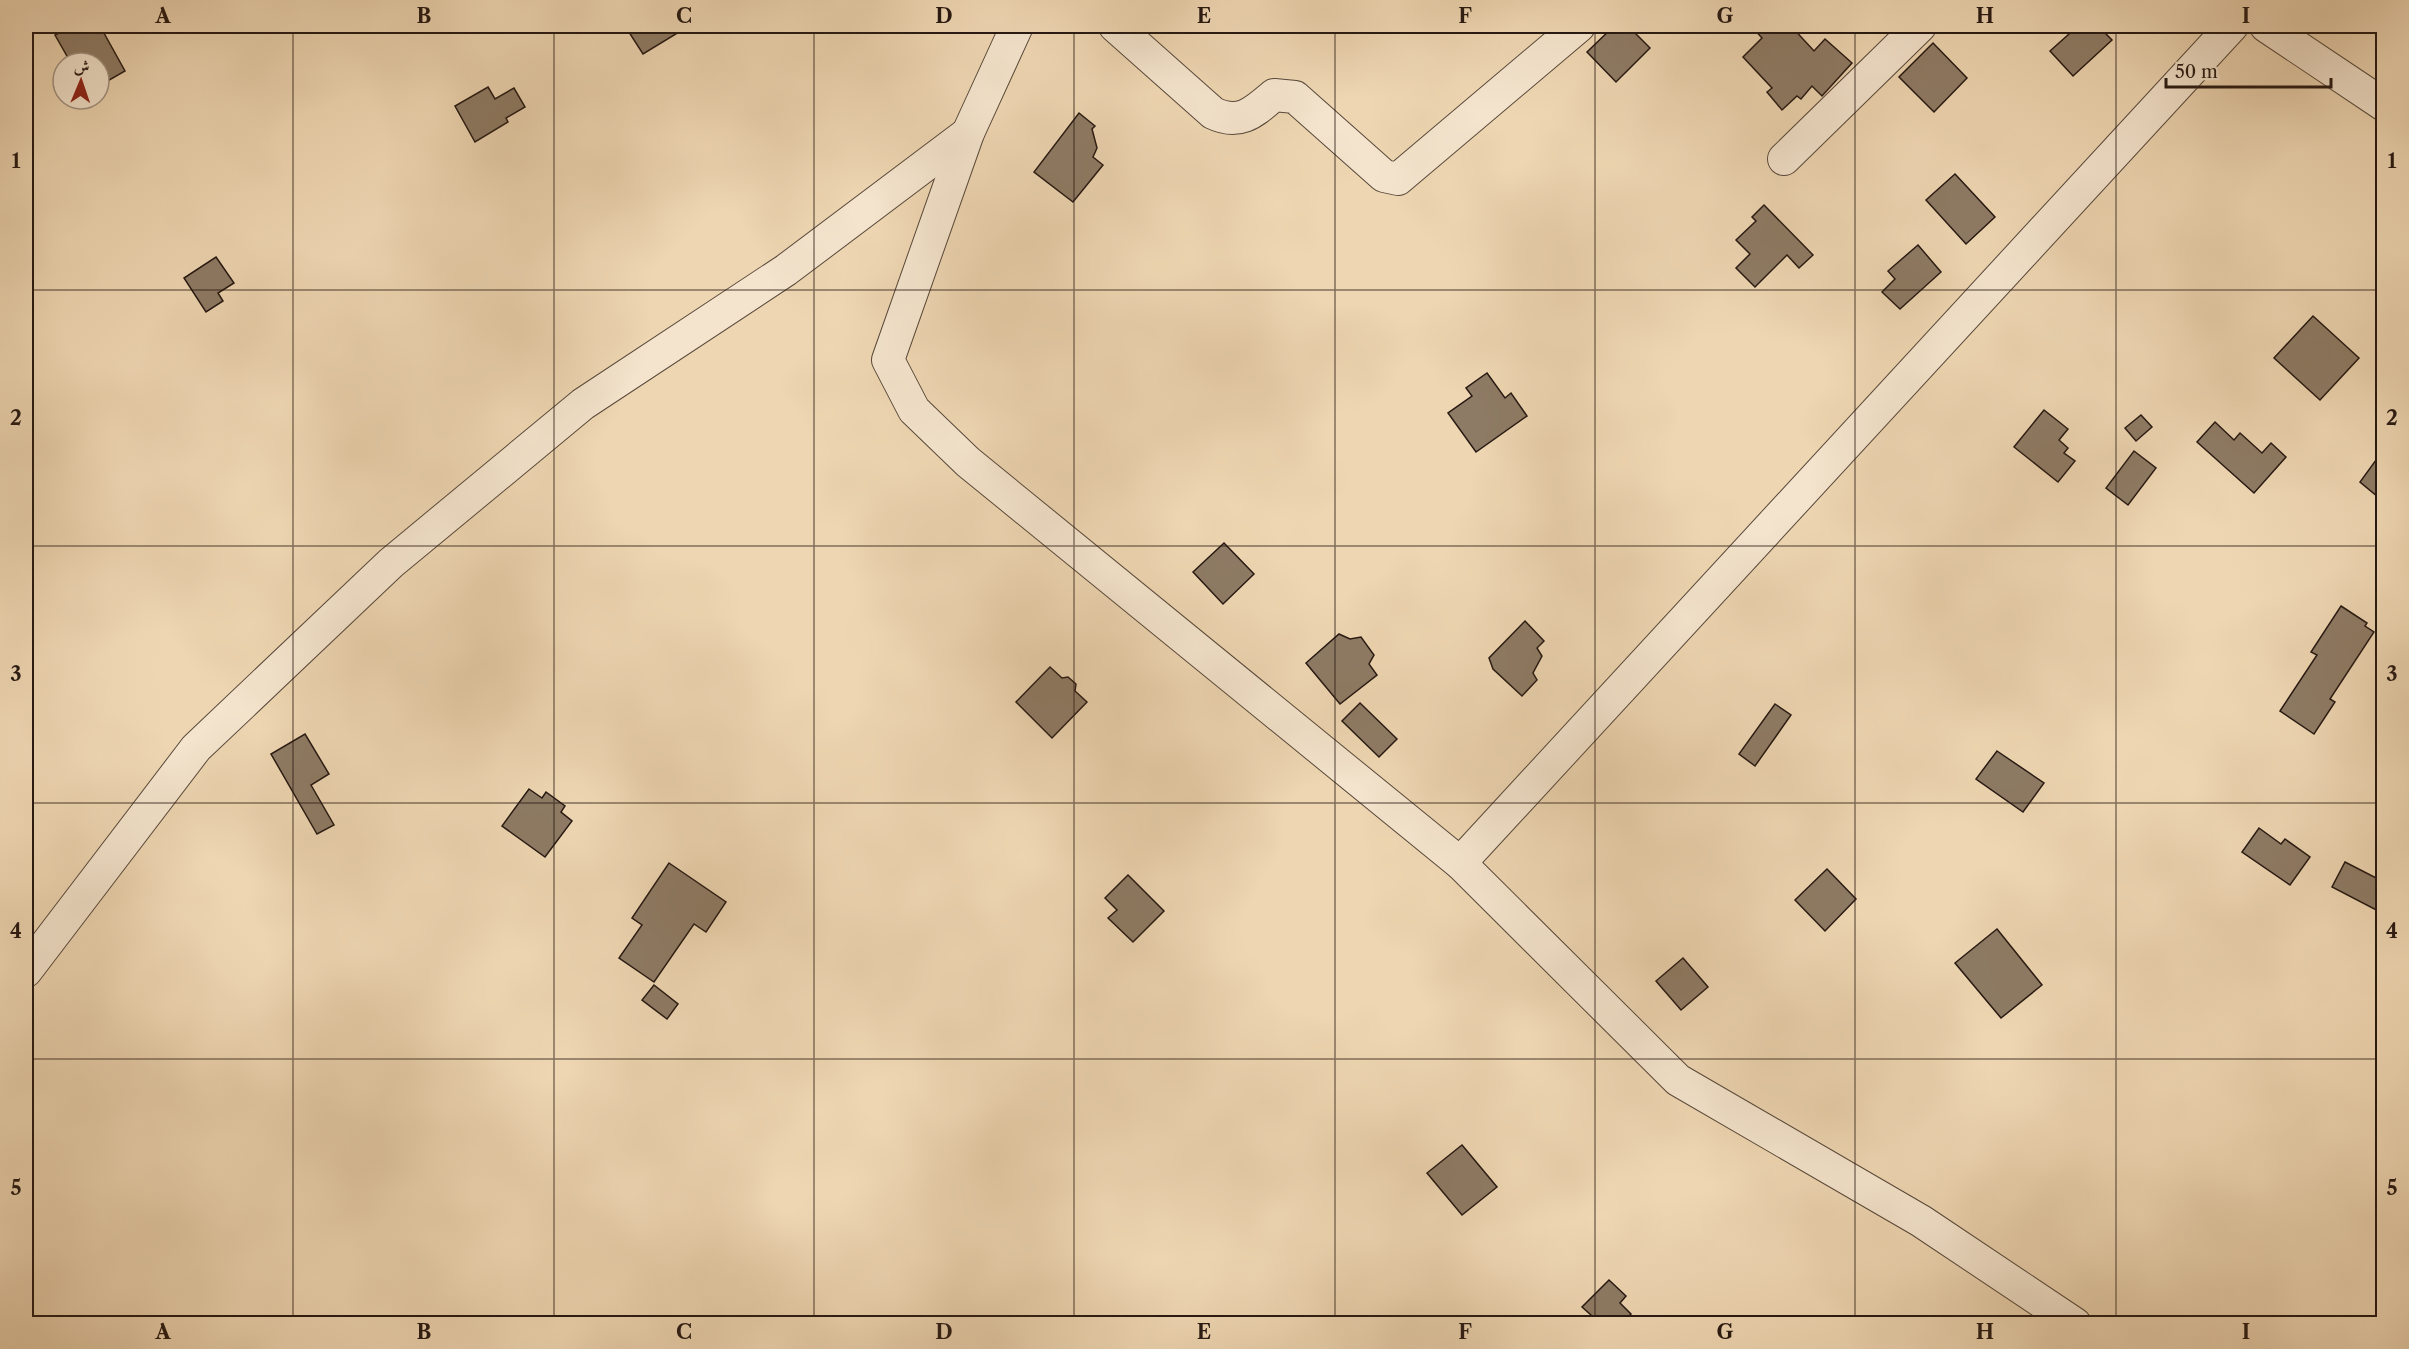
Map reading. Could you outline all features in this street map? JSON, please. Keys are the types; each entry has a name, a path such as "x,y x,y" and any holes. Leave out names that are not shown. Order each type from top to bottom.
{"street":[{"path":"1017,26 968,133 888,360 914,410 968,462 1460,863 1678,1080 1921,1221 2075,1323"},
{"path":"1115,26 1213,113 1226,119 1251,114 1274,95 1295,97 1384,176 1398,179 1579,26"},
{"path":"1784,159 1920,26"},
{"path":"1460,863 2232,26"},
{"path":"2266,26 2384,105"},
{"path":"26,971 196,748 392,563 583,404 786,270 968,133"}],"building":[{"path":"73,26 100,26 125,71 111,79 111,51 64,51 55,35"},
{"path":"625,26 689,26 643,54"},
{"path":"1614,26 1628,26 1650,48 1616,82 1587,52"},
{"path":"1751,26 1791,26 1814,51 1825,39 1852,63 1822,96 1812,86 1801,99 1797,96 1782,110 1767,92 1772,88 1743,57 1762,38"},
{"path":"2078,26 2098,26 2112,40 2073,76 2050,51"},
{"path":"1933,43 1967,78 1934,112 1899,77"},
{"path":"488,87 495,99 514,88 525,107 506,118 508,122 475,142 455,106"},
{"path":"1079,113 1095,126 1092,129 1097,148 1093,157 1103,165 1073,202 1034,172"},
{"path":"1955,174 1995,217 1966,244 1926,200"},
{"path":"1764,205 1813,255 1799,268 1787,255 1755,287 1736,268 1750,254 1736,240 1756,221 1752,217"},
{"path":"1918,245 1941,272 1900,309 1882,292 1895,279 1888,271"},
{"path":"216,257 234,283 218,293 223,301 206,312 184,278"},
{"path":"2313,316 2359,358 2320,400 2274,358"},
{"path":"1487,373 1505,398 1511,393 1527,416 1476,452 1448,413 1472,396 1466,388"},
{"path":"2044,410 2068,429 2059,440 2068,448 2064,453 2075,461 2058,482 2014,447"},
{"path":"2141,415 2152,427 2136,441 2125,428"},
{"path":"2215,422 2234,440 2240,433 2262,453 2271,443 2286,457 2254,493 2197,442"},
{"path":"2384,449 2384,502 2360,482"},
{"path":"2134,451 2156,468 2128,505 2106,488"},
{"path":"1224,543 1254,574 1223,604 1193,572"},
{"path":"2341,606 2367,623 2365,626 2374,632 2330,699 2335,702 2314,734 2280,711 2317,655 2311,652"},
{"path":"1525,621 1544,641 1537,648 1542,656 1533,673 1537,680 1522,696 1493,669 1489,658"},
{"path":"1339,634 1350,639 1361,637 1374,655 1369,664 1377,675 1340,704 1306,663"},
{"path":"1050,667 1062,678 1068,677 1076,684 1075,691 1087,702 1052,738 1016,702"},
{"path":"1360,703 1397,739 1379,757 1342,721"},
{"path":"1775,704 1791,715 1755,766 1739,754"},
{"path":"305,734 329,774 311,785 334,825 317,834 271,754"},
{"path":"1997,751 2044,783 2023,812 1976,779"},
{"path":"529,789 542,798 546,792 565,806 561,812 572,821 545,857 502,826"},
{"path":"2259,828 2281,844 2285,839 2310,857 2290,885 2242,852"},
{"path":"2345,862 2384,882 2384,914 2332,887"},
{"path":"669,863 726,902 706,932 694,924 654,982 619,958 642,925 632,918"},
{"path":"1827,869 1856,899 1825,931 1795,900"},
{"path":"1128,875 1164,911 1133,942 1108,918 1117,910 1105,898"},
{"path":"1997,929 2042,985 2001,1018 1955,963"},
{"path":"1683,958 1708,987 1681,1010 1656,981"},
{"path":"654,985 678,1004 667,1019 642,1000"},
{"path":"1462,1145 1497,1187 1462,1215 1427,1173"},
{"path":"1609,1280 1626,1296 1620,1303 1631,1314 1622,1323 1600,1323 1582,1307"}]}
